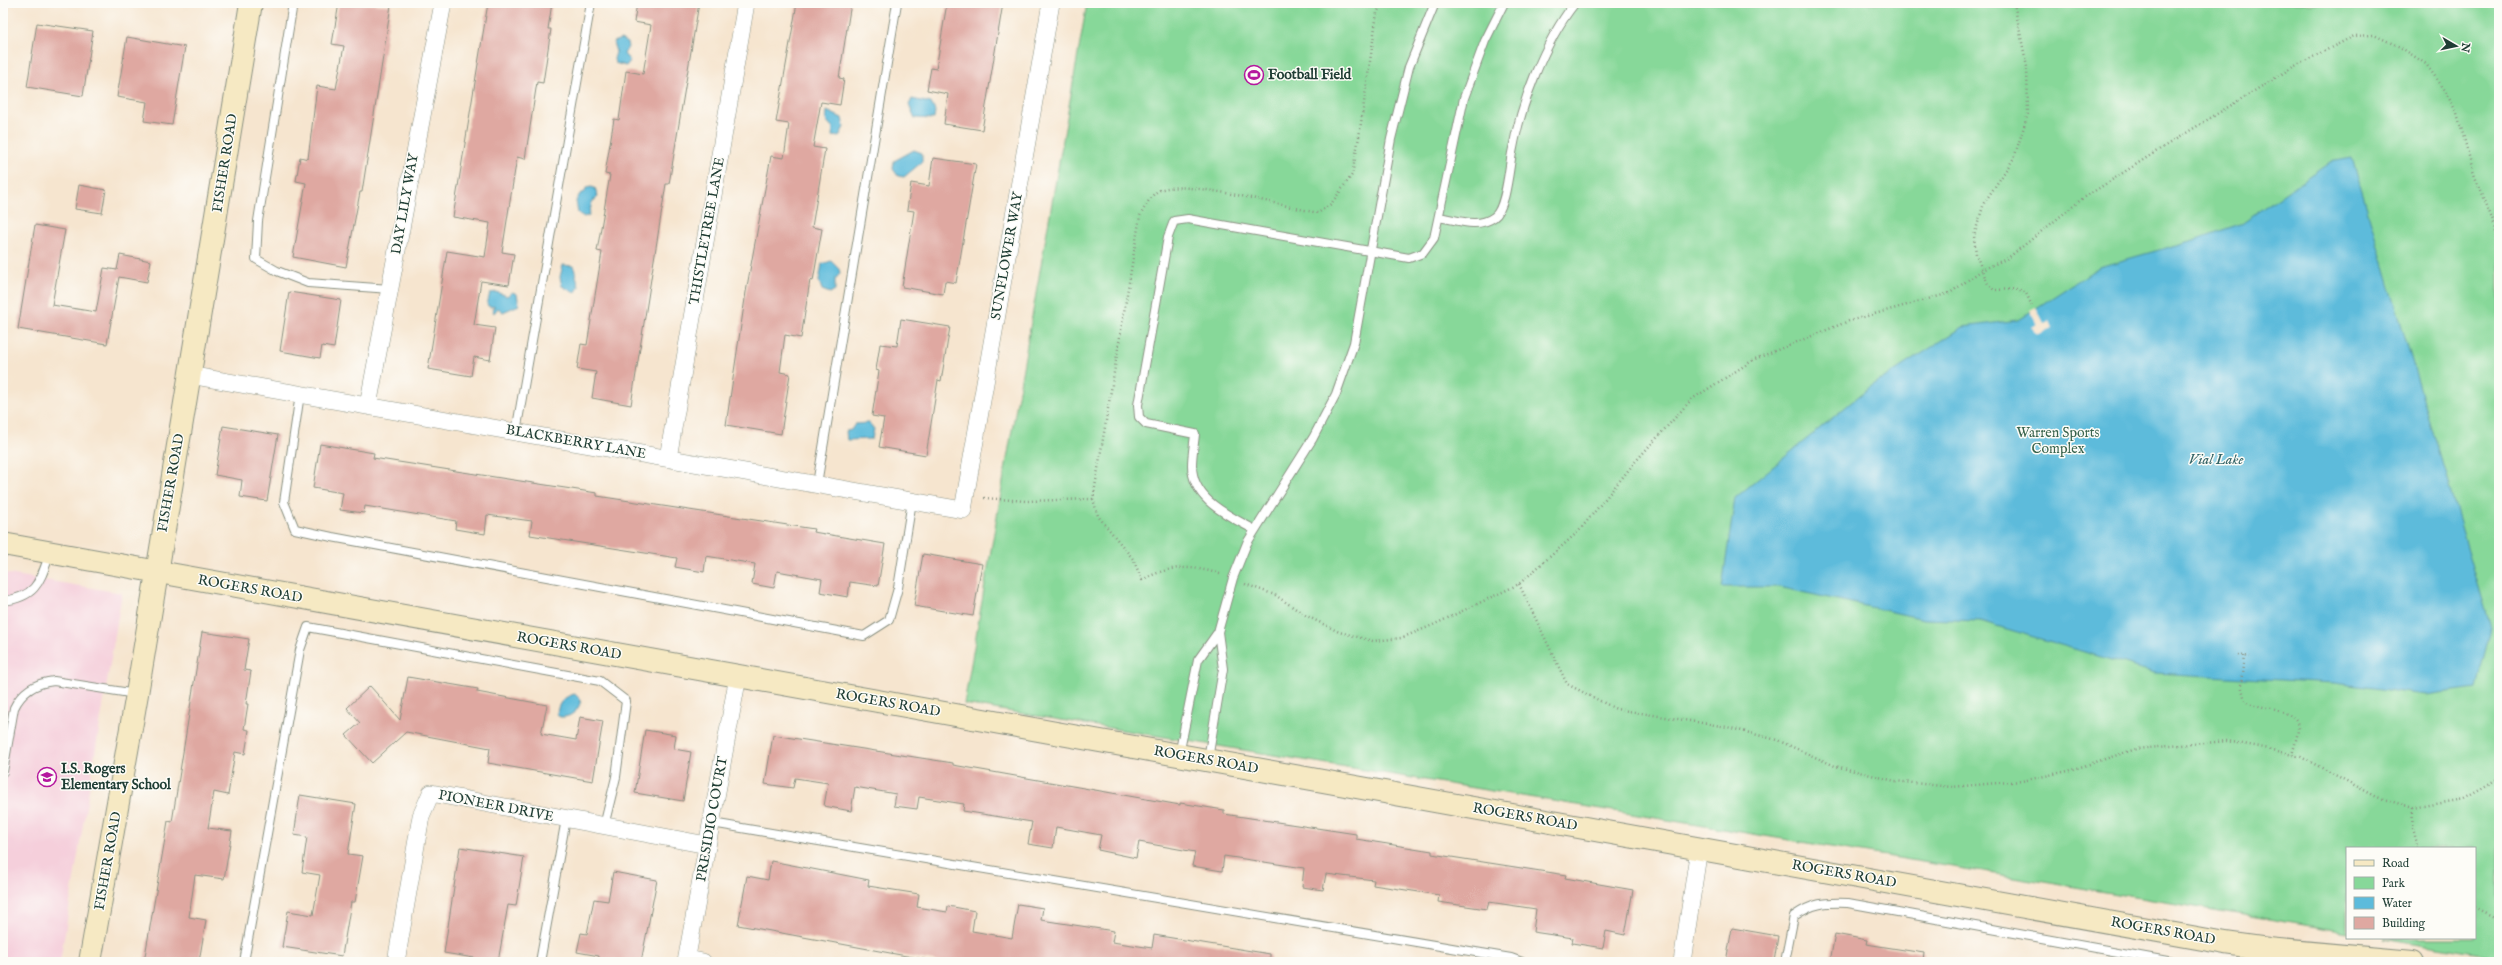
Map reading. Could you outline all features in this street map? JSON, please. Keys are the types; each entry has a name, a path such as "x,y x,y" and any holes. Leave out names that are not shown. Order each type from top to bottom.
{"street":[{"name":"FISHER ROAD","path":"90,962 137,694 251,3"},
{"name":"DAY LILY WAY","path":"368,406 443,3"},
{"name":"THISTLETREE LANE","path":"668,458 746,3"},
{"name":"SUNFLOWER WAY","path":"964,504 1051,3"},
{"name":"BLACKBERRY LANE","path":"190,375 912,501 964,504"},
{"name":"ROGERS ROAD","path":"3,544 1178,756 2240,945 2412,962"},
{"name":"PRESIDIO COURT","path":"692,961 707,846 738,676"},
{"name":"PIONEER DRIVE","path":"396,962 421,816 431,793 707,846"},
{"path":"1682,962 1699,848"}],"lane":[{"path":"292,3 258,222 256,259 277,271 308,283 390,289"},
{"path":"516,432 591,3"},
{"path":"817,484 897,3"},
{"path":"1178,756 1198,660 1218,632 1233,578 1253,529 1313,438 1336,394 1354,343 1392,140 1409,67 1435,3"},
{"path":"1253,529 1216,509 1199,490 1192,467 1195,434 1146,424 1139,416 1138,405 1167,245 1174,221 1188,219 1371,253 1409,258 1423,253 1434,238 1464,98 1485,41 1504,3"},
{"path":"1439,217 1481,224 1496,216 1502,204 1513,146 1525,103 1548,47 1575,3"},
{"path":"300,394 284,502 296,529 340,539 864,636 889,620 898,588 912,501"},
{"path":"3,601 25,595 38,585 50,552"},
{"path":"244,962 300,650 308,627 600,681 626,701 616,778 604,826"},
{"path":"1207,760 1223,669 1218,632"},
{"path":"3,772 14,708 18,699 29,688 41,682 54,680 137,694"},
{"path":"540,962 566,819"},
{"path":"712,823 1511,958 1522,962"},
{"path":"1785,962 1794,916 1808,906 1827,902 1848,903 2173,962"}],"path":[{"path":"1382,3 1377,13 1352,175 1331,204 1318,213 1202,188 1172,188 1160,190 1148,202 1140,216 1093,499 1098,516 1133,560 1142,580 1154,574 1176,568 1197,567 1233,578 1275,595 1305,615 1339,632 1373,641 1407,635 1519,584 1579,531 1635,462 1692,399 1755,359 1848,322 1950,293 1982,270 2008,258 2082,199 2165,146 2293,67 2354,36 2374,35 2400,46 2426,64 2444,89 2457,113 2474,174 2499,240"},
{"path":"2014,3 2027,67 2028,114 2014,158 1984,203 1974,236 1976,254 1988,284 1994,290 2018,289 2026,293 2033,308"},
{"path":"964,504 1093,499"},
{"path":"1519,584 1567,684 1616,709 1727,727 1777,740 1835,766 1895,781 1951,787 2022,781 2068,771 2136,749 2227,742 2301,757 2377,797 2413,808 2464,800 2499,779"},
{"path":"2238,655 2250,657"},
{"path":"2244,656 2241,684 2244,701 2251,705 2290,714 2297,721 2298,730 2292,755"},
{"path":"2413,808 2412,828 2417,847"},
{"path":"2476,908 2499,919"}],"shaded area":[{"name":"I.S. Rogers Elementary School","path":"3,573 122,593 60,962 3,962"}],"green space":[{"name":"Warren Sports Complex","path":"1087,3 2499,3 2499,957 2389,939 2476,939 2476,847 2346,847 2346,932 964,704"}],"water":[{"path":"621,39 627,43 628,47 624,54 630,61 626,66 615,63 614,59 616,52 613,42"},
{"path":"912,99 931,103 935,111 934,119 915,118 909,105"},
{"path":"827,111 842,118 844,127 839,137 832,136 833,128 826,120"},
{"path":"914,150 922,153 922,162 904,177 898,176 893,169 894,161"},
{"name":"Vial Lake","path":"2352,158 2491,628 2476,688 2425,695 2335,683 2155,673 1980,621 1924,619 1779,587 1722,587 1735,498 1870,387 1963,327 2018,320 2099,267 2191,241 2240,224 2330,162"},
{"path":"586,188 595,188 598,197 592,202 589,215 584,217 578,213 576,201 580,194 585,192"},
{"path":"831,261 839,269 840,273 835,280 835,290 830,293 822,290 819,281 822,264"},
{"path":"563,265 573,266 574,268 579,287 575,293 562,286 560,277"},
{"path":"497,292 507,296 512,292 517,294 519,305 503,312 498,308 494,313 492,309 495,306 490,307 487,305 490,293"},
{"path":"869,423 874,429 872,439 847,440 846,431 851,430 855,424"},
{"path":"575,694 581,700 574,713 564,717 557,715 558,707 562,701"}],"pier":[{"path":"2036,307 2044,323 2049,321 2052,328 2036,335 2032,327 2037,324 2030,310"}],"building":[{"path":"339,3 391,5 362,192 360,192 346,267 293,257 306,183 296,181 300,157 308,159 317,86 336,89 344,46 332,44"},
{"path":"488,3 552,3 548,29 551,29 543,83 537,82 525,159 517,157 502,252 514,254 509,285 481,281 474,325 495,328 490,360 474,357 471,376 428,369 447,251 485,257 490,223 453,217"},
{"path":"637,3 699,3 669,184 666,184 631,405 592,398 596,372 577,369 581,344 587,345 602,252 597,251 610,175 605,174 614,119 619,120 626,71 643,74 651,25 634,22"},
{"path":"797,3 851,3 839,78 844,79 840,105 821,102 813,147 825,149 812,227 822,229 813,281 810,280 801,338 785,335 780,372 790,374 781,434 726,425 746,292 771,156 784,158 789,124 776,122"},
{"path":"947,3 1003,3 982,130 944,124 948,94 927,90 931,68 936,69"},
{"path":"37,23 93,31 83,96 27,87"},
{"path":"127,37 185,47 172,125 144,121 147,102 117,97"},
{"path":"933,158 976,164 956,283 945,281 943,294 902,287 914,211 907,210 911,183 929,186"},
{"path":"79,185 106,190 102,213 75,209"},
{"path":"35,225 65,230 52,305 96,312 104,268 117,270 120,255 151,261 147,282 119,277 107,344 18,329"},
{"path":"289,292 341,300 334,348 322,346 320,358 280,351"},
{"path":"901,319 950,327 941,381 938,380 926,455 879,447 884,418 872,416 879,371 876,370 880,344 897,346"},
{"path":"223,426 278,435 267,501 240,497 242,480 215,475"},
{"path":"320,444 374,453 373,458 597,493 597,496 814,529 813,532 885,544 878,586 850,582 848,597 820,592 822,579 777,571 774,588 752,584 755,564 706,556 704,572 675,567 677,558 530,535 532,521 487,515 485,534 455,529 456,521 365,506 364,513 340,510 343,493 313,488"},
{"path":"923,554 982,564 973,616 914,606"},
{"path":"202,632 249,639 244,670 251,671 244,729 249,730 245,754 235,752 228,795 214,792 208,828 232,831 224,879 195,875 189,917 206,920 199,962 144,962 168,821 172,822"},
{"path":"408,677 478,689 477,692 547,705 541,734 576,740 580,717 603,721 593,781 488,763 490,748 406,732 372,763 346,735 360,723 347,708 370,686 400,720"},
{"path":"645,730 676,735 674,749 691,752 683,801 635,793"},
{"path":"773,735 953,763 953,765 1180,805 1180,803 1224,810 1224,814 1356,834 1356,839 1432,851 1432,854 1566,875 1565,878 1633,890 1625,935 1606,931 1603,948 1572,943 1573,938 1533,932 1536,909 1489,902 1487,909 1438,902 1439,895 1373,885 1374,880 1326,874 1323,890 1302,887 1304,868 1224,856 1222,871 1192,866 1195,852 1139,842 1136,858 1098,850 1101,835 1056,827 1053,848 1028,844 1032,822 963,811 964,804 919,797 917,809 894,806 896,794 855,787 851,811 824,806 828,783 795,778 793,788 765,784"},
{"path":"300,795 356,804 348,854 363,856 355,902 351,902 342,956 282,947 288,911 313,915 320,875 302,872 307,837 294,835"},
{"path":"460,847 524,857 516,906 508,905 498,962 444,953"},
{"path":"771,861 869,880 868,886 919,894 917,907 947,912 948,906 975,911 972,931 1012,938 1018,904 1043,908 1041,920 1114,931 1112,942 1152,948 1154,935 1270,954 1270,962 939,962 738,925 747,876 768,880"},
{"path":"613,872 657,880 641,962 598,962 599,956 577,952 581,933 587,934 594,899 608,901"},
{"path":"1732,928 1778,936 1774,962 1726,962"},
{"path":"1835,934 1867,940 1866,944 1924,953 1923,962 1830,962"}],"place":[{"name":"Football Field","path":"1254,75"},
{"name":"I.S. Rogers Elementary School","path":"47,777"}]}
